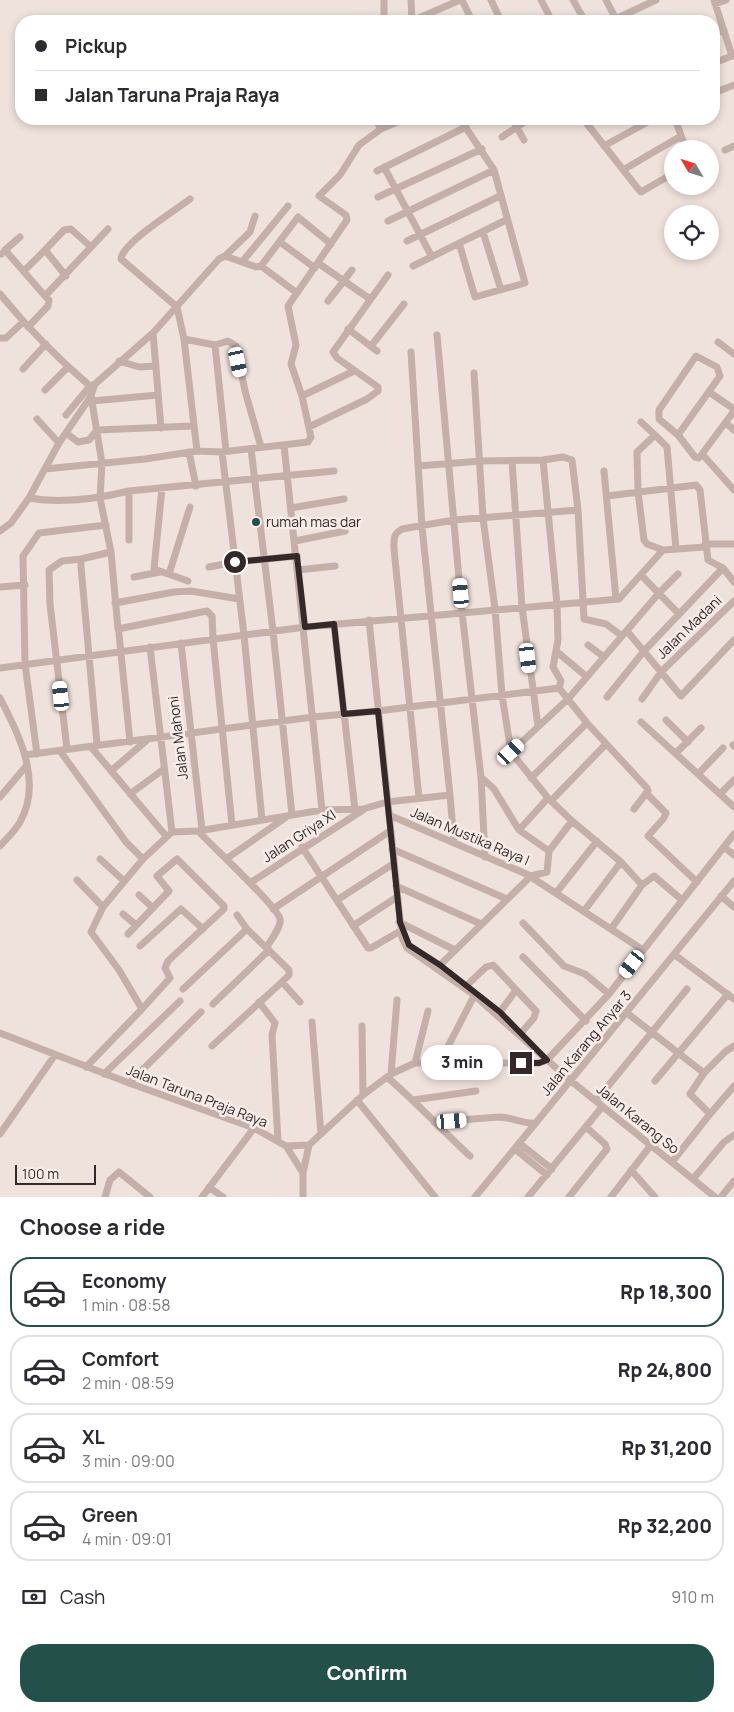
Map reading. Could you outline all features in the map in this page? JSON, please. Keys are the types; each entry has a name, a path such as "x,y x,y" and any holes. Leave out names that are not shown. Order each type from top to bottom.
{"street":[{"path":"384,0 384,15"},
{"path":"411,0 412,15"},
{"path":"426,15 461,0 469,15"},
{"path":"491,0 498,15"},
{"path":"541,0 549,15"},
{"path":"573,0 582,15"},
{"path":"606,0 612,15"},
{"path":"623,15 642,3 656,0"},
{"path":"719,15 714,2 726,0"},
{"path":"720,19 733,58 720,61"},
{"path":"720,32 724,30"},
{"path":"720,91 734,85"},
{"path":"379,125 381,129"},
{"path":"45,469 193,452 224,452 308,442 311,437 302,396 291,364 296,345 288,309 347,220 346,216 320,196 340,175 354,150 381,129 390,125"},
{"path":"502,137 520,125"},
{"path":"589,125 641,192 664,179"},
{"path":"604,146 642,125"},
{"path":"677,125 683,140"},
{"path":"377,171 466,127 494,170 506,220 525,283 475,297 458,243"},
{"path":"517,127 524,140"},
{"path":"623,170 681,136"},
{"path":"725,150 734,146"},
{"path":"378,197 482,149"},
{"path":"384,167 432,257"},
{"path":"388,221 494,170"},
{"path":"407,241 500,196"},
{"path":"190,200 140,237 121,256 124,263 177,307 184,339 193,426 196,486"},
{"path":"242,262 288,206"},
{"path":"66,415 92,385 153,333 196,284 250,232 255,216"},
{"path":"261,266 298,217 331,244"},
{"path":"414,266 506,220"},
{"path":"24,271 64,230 71,229 91,247"},
{"path":"45,296 66,276 108,229"},
{"path":"483,232 501,290"},
{"path":"0,338 6,338 48,306 48,300 24,271 1,253 20,237"},
{"path":"280,242 344,280 370,299"},
{"path":"45,250 66,276"},
{"path":"225,256 256,267 261,266 297,293"},
{"path":"328,301 352,270"},
{"path":"309,428 367,399 378,391 378,387 337,358 333,352 388,275"},
{"path":"0,294 25,324 68,367 92,385"},
{"path":"370,346 404,304"},
{"path":"348,329 377,351"},
{"path":"153,333 161,428"},
{"path":"437,335 462,612 481,777 485,856"},
{"path":"184,339 215,345 228,341 236,346 245,391 260,448"},
{"path":"718,342 734,354"},
{"path":"24,369 46,344"},
{"path":"215,345 225,483 244,635 262,820"},
{"path":"411,352 422,527 454,843"},
{"path":"678,435 720,372 717,367 696,356 658,414 659,419 678,435 695,457 699,458 734,410 708,392"},
{"path":"119,361 139,367 156,366"},
{"path":"45,390 68,367"},
{"path":"302,396 354,371"},
{"path":"474,372 481,461 483,518 495,609 502,695 511,752 549,800 621,862 642,886"},
{"path":"92,385 92,399 102,463 100,498 111,552 118,629 207,611 211,612 212,639 232,825"},
{"path":"0,531 12,522 29,498 59,443 92,399 158,395"},
{"path":"37,419 59,443"},
{"path":"641,422 667,447 676,549"},
{"path":"726,423 734,430"},
{"path":"97,430 193,426"},
{"path":"66,433 75,441 84,441 93,436 97,430"},
{"path":"655,435 637,452 638,492 644,540 647,544 663,550 734,544"},
{"path":"284,445 305,627 322,810"},
{"path":"251,449 283,721 290,816"},
{"path":"703,455 734,490"},
{"path":"418,466 481,461 543,460 563,457 572,460 578,510 584,619 606,624 625,634 644,651 681,696 734,640"},
{"path":"543,460 557,604 556,651 553,668 561,681 559,688"},
{"path":"512,461 522,607 538,726"},
{"path":"29,498 46,501 100,498 129,491 196,486 334,471"},
{"path":"604,471 616,599"},
{"path":"606,496 696,485 700,490 708,560 723,568 734,582"},
{"path":"162,488 154,569 188,581"},
{"path":"129,491 130,540"},
{"path":"292,508 344,500"},
{"path":"169,574 190,507"},
{"path":"418,798 394,537 402,529 454,520 578,510"},
{"path":"37,754 25,664 24,556 40,533 106,526"},
{"path":"295,541 345,531"},
{"path":"0,668 305,627 431,614 619,599 663,550"},
{"path":"111,552 62,561 49,570 50,604 57,660 63,750 126,842 143,858"},
{"path":"209,567 264,558 297,556"},
{"path":"81,559 82,605 94,745 111,771 130,794 169,834"},
{"path":"298,570 335,566"},
{"path":"607,697 644,651 723,568"},
{"path":"134,577 161,572"},
{"path":"511,752 568,699 659,593 678,574"},
{"path":"641,575 679,614"},
{"path":"0,587 25,585"},
{"path":"115,603 174,592 191,591 239,599"},
{"name":"Jalan Madani","path":"642,698 661,672 734,601"},
{"path":"368,620 393,864 401,927 407,948 438,966 500,1012 547,1060"},
{"path":"334,624 344,714 359,809"},
{"path":"119,634 130,742"},
{"name":"Jalan Mahoni","path":"180,643 200,831"},
{"path":"588,645 604,657"},
{"path":"150,647 164,769 169,834"},
{"path":"556,651 587,677"},
{"path":"25,755 221,730 313,716 378,711 559,688"},
{"path":"559,688 587,723 647,788 646,793 634,809"},
{"path":"0,698 15,727 25,755 29,785 26,808 16,828 0,846"},
{"path":"666,720 688,742"},
{"path":"641,722 734,807"},
{"path":"531,778 587,723"},
{"path":"676,754 702,728"},
{"path":"111,771 147,740"},
{"path":"519,830 606,744"},
{"path":"698,774 722,748"},
{"path":"0,797 27,764"},
{"path":"130,794 164,769"},
{"path":"481,777 494,789 519,830 549,851"},
{"path":"720,794 734,780"},
{"path":"646,793 666,813 664,818 648,836 697,882"},
{"path":"142,1009 91,932 103,907 123,880 169,834 200,831 322,810 359,809 387,802 450,795"},
{"name":"Jalan Griya XI","path":"250,883 359,809"},
{"name":"Jalan Mustika Raya I","path":"389,815 531,876 438,966"},
{"path":"226,859 290,816"},
{"path":"531,876 547,872 549,851 572,821"},
{"path":"200,831 273,909 280,922 268,948 213,1004"},
{"path":"273,909 390,831"},
{"path":"304,1197 303,1174 309,1145 357,1100 389,1076 415,1063 539,1063 547,1060 609,994 734,834"},
{"path":"556,893 597,841"},
{"path":"724,847 734,855"},
{"path":"302,848 369,948 401,927"},
{"path":"392,849 507,899"},
{"path":"86,1067 170,978 165,968 168,961 204,929 224,909 224,906 178,858 157,876 169,890 128,934"},
{"path":"100,859 123,880"},
{"path":"584,911 621,862"},
{"path":"336,900 393,864"},
{"path":"531,876 643,950"},
{"path":"611,929 642,886 654,876 682,900"},
{"path":"77,880 103,907"},
{"name":"Jalan Karang Anyar 3","path":"475,1197 734,881"},
{"path":"396,886 481,924"},
{"path":"139,895 152,908"},
{"path":"721,896 734,907"},
{"path":"353,926 397,897"},
{"path":"140,946 182,909 204,929"},
{"path":"123,914 136,925"},
{"path":"212,1046 289,975 289,970 247,929 237,915"},
{"path":"523,923 564,966 585,974 609,994"},
{"path":"401,927 455,950"},
{"path":"183,989 247,929"},
{"path":"675,955 734,999"},
{"path":"523,957 586,1020"},
{"path":"465,986 486,967 493,966 536,1012 534,1018 521,1033"},
{"path":"282,982 300,1002"},
{"path":"596,1101 687,989"},
{"path":"500,1012 516,990"},
{"path":"475,994 547,1060"},
{"path":"440,1062 475,994"},
{"path":"656,1081 678,1052 728,994"},
{"path":"389,1076 397,1000"},
{"path":"104,1074 180,1001"},
{"path":"259,1002 275,1023 272,1034 278,1141"},
{"path":"415,1063 428,1011"},
{"path":"129,1083 200,1012"},
{"path":"627,1013 704,1073"},
{"path":"312,1022 321,1134"},
{"path":"362,1026 363,1095"},
{"name":"Jalan Taruna Praja Raya","path":"0,1033 104,1074 254,1128 286,1146"},
{"path":"710,1114 690,1098 690,1094 704,1073 734,1046"},
{"path":"2,1129 55,1055"},
{"name":"Jalan Karang So","path":"547,1060 570,1081 693,1179 706,1194 715,1197"},
{"path":"389,1076 470,1156"},
{"path":"672,1162 734,1086"},
{"path":"413,1100 476,1091"},
{"path":"357,1100 435,1197"},
{"path":"528,1197 602,1106"},
{"path":"434,1122 498,1116 524,1124 536,1123"},
{"path":"569,1197 606,1149 605,1144 586,1127"},
{"path":"202,1197 254,1128"},
{"path":"693,1179 724,1142 734,1135"},
{"path":"303,1174 286,1146 309,1145"},
{"path":"517,1146 549,1172"},
{"path":"611,1197 651,1146"},
{"path":"631,1170 655,1197"},
{"path":"105,1197 110,1180 119,1172 150,1197"},
{"path":"721,1197 734,1181"},
{"path":"209,1187 223,1197"}],"place":[{"name":"rumah mas dar","path":"256,522"}],"route":[{"path":"235,562 297,556 305,627 334,624 344,714 378,711 400,922 406,941 470,987 500,1012 547,1060 539,1063 521,1063"}]}
